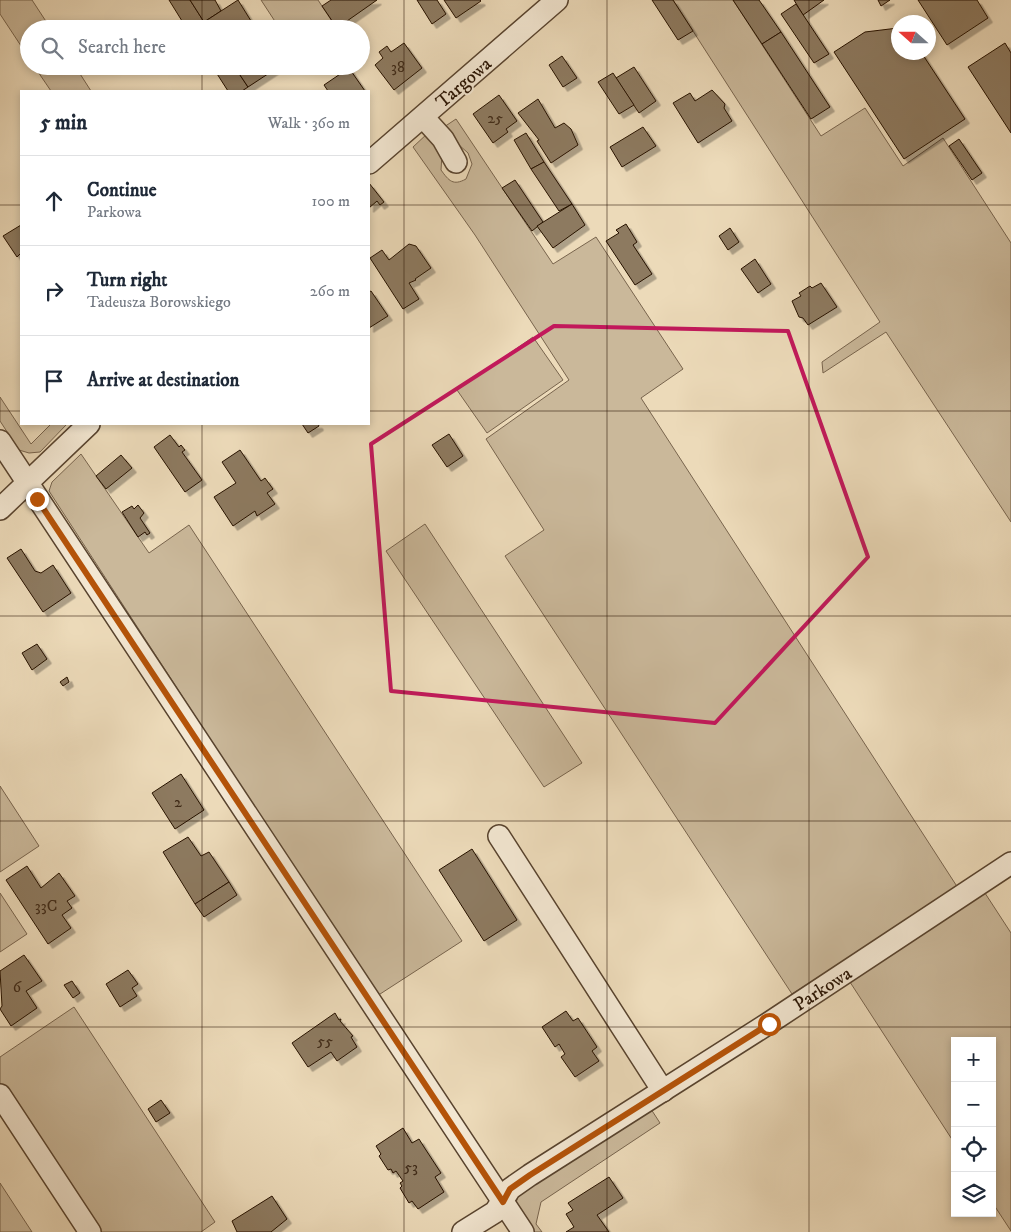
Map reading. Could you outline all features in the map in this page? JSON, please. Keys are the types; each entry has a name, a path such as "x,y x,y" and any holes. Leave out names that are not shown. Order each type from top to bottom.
{"street":[{"name":"Targowa","path":"370,162 557,0"},
{"path":"423,117 442,140 456,162"},
{"path":"0,509 88,425"},
{"path":"0,441 523,1232"},
{"path":"499,836 663,1091"},
{"name":"Parkowa","path":"463,1232 495,1212 514,1185 663,1091 1011,863"},
{"path":"0,1095 90,1232"}],"highlighted area":[{"path":"554,326 788,331 868,557 715,723 391,691 371,444"}],"shaded area":[{"path":"0,0 32,0 45,20 20,20 20,44 0,14"},
{"path":"261,0 318,0 331,20 274,20"},
{"path":"673,0 733,0 821,136 865,108 903,166 943,138 1011,243 1011,522 886,332 823,373 822,362 880,322"},
{"path":"40,75 81,75 90,90 50,90"},
{"path":"456,119 553,264 596,237 683,369 641,398 958,888 792,994 505,556 544,530 486,439 569,380 475,235 413,147 428,133 442,154 441,170 446,177 454,182 466,179 472,164 468,153 441,129"},
{"path":"533,337 563,380 487,433 457,390"},
{"path":"0,397 31,444 50,425 66,425 40,452 29,453 19,450 0,421"},
{"path":"81,454 149,553 189,525 462,941 377,996 49,491 52,482"},
{"path":"425,524 582,763 544,787 386,551"},
{"path":"0,786 39,846 0,872"},
{"path":"983,890 1011,933 1011,1231 996,1208 996,1037 951,1037 951,1138 848,979"},
{"path":"0,893 27,934 0,952"},
{"path":"74,1007 215,1222 201,1232 96,1232 0,1085 0,1057"},
{"path":"649,1106 660,1123 541,1202 536,1224 542,1232 531,1232 516,1203 519,1193"},
{"path":"0,1183 32,1232 0,1232"}],"building":[{"path":"169,0 190,0 203,20 181,20"},
{"path":"190,0 215,0 221,11 207,20 203,20"},
{"path":"238,0 250,20 207,20"},
{"path":"331,0 377,0 348,20 332,20 322,6"},
{"path":"417,0 437,0 446,14 432,24"},
{"path":"444,0 480,0 481,1 456,18"},
{"path":"652,0 673,0 693,31 678,40"},
{"path":"733,0 759,0 781,32 762,44"},
{"path":"794,0 824,0 803,15"},
{"path":"878,0 890,0 881,6"},
{"path":"918,0 977,0 988,18 947,45 936,28 936,15 928,15"},
{"path":"796,4 829,54 814,63 781,14"},
{"path":"891,29 891,60 926,60 965,119 904,159 834,52 865,32"},
{"path":"781,32 830,107 811,119 762,44"},
{"path":"404,43 422,68 394,90 375,65 383,58 379,52 387,46 391,52"},
{"path":"1005,43 1011,53 1011,133 968,67"},
{"path":"562,56 577,78 563,87 549,65"},
{"path":"634,67 656,101 639,113 616,78"},
{"path":"613,73 634,105 619,114 598,82"},
{"path":"218,75 240,75 248,87 244,90 227,90"},
{"path":"240,75 266,75 248,87"},
{"path":"339,75 354,75 364,90 327,90 324,85"},
{"path":"712,90 725,104 724,108 732,121 698,143 673,103 690,93 695,101"},
{"path":"499,95 517,121 506,129 508,132 493,143 473,114"},
{"path":"538,99 555,128 564,123 571,129 578,145 551,163 537,141 539,140 518,113"},
{"path":"643,127 656,146 622,167 610,147"},
{"path":"526,133 544,162 531,169 514,140"},
{"path":"959,139 982,173 972,180 949,146"},
{"path":"544,162 572,204 559,211 531,169"},
{"path":"515,180 543,222 532,231 502,188"},
{"path":"370,184 384,202 380,205 377,201 370,207"},
{"path":"572,204 585,225 553,248 537,226"},
{"path":"626,224 637,242 633,245 652,274 635,285 606,241 619,233 616,230"},
{"path":"20,226 20,254 17,257 3,236"},
{"path":"730,228 739,242 728,250 719,236"},
{"path":"409,244 416,246 431,268 409,283 419,299 403,309 370,258 382,250 389,260"},
{"path":"755,259 771,284 758,293 741,269"},
{"path":"821,283 837,307 808,325 803,318 799,317 792,301 801,296 799,293 810,286 812,288"},
{"path":"370,292 388,316 370,327"},
{"path":"303,425 318,425 319,426 308,433"},
{"path":"449,434 463,456 447,467 432,445"},
{"path":"170,435 179,447 181,445 185,450 182,452 202,480 185,492 154,447"},
{"path":"240,450 261,481 265,478 273,489 267,493 275,504 257,516 255,511 233,526 214,497 236,483 222,462"},
{"path":"121,455 132,468 106,489 96,476"},
{"path":"138,505 144,513 140,518 150,533 147,535 145,532 138,537 122,512 132,506 134,509"},
{"path":"21,549 35,571 41,573 53,565 71,593 43,612 7,558"},
{"path":"37,644 47,659 32,670 22,653"},
{"path":"67,677 69,682 63,686 60,682"},
{"path":"181,774 204,810 175,829 152,793"},
{"path":"188,837 201,856 209,852 229,882 195,904 163,852"},
{"path":"472,849 517,920 484,941 439,870"},
{"path":"27,866 41,888 59,873 75,896 67,901 72,908 62,915 71,928 48,944 6,880"},
{"path":"229,882 237,895 204,917 195,904"},
{"path":"24,955 42,981 26,991 37,1008 11,1026 0,1009 2,1006 0,971"},
{"path":"128,970 138,984 132,988 137,996 120,1007 106,984"},
{"path":"72,981 80,993 73,998 64,985"},
{"path":"566,1011 573,1021 578,1018 597,1047 592,1051 599,1061 575,1077 561,1057 565,1054 559,1044 555,1047 542,1027"},
{"path":"335,1013 353,1036 351,1037 357,1047 337,1061 331,1052 308,1067 292,1043"},
{"path":"161,1100 170,1113 156,1122 148,1109"},
{"path":"403,1128 412,1143 419,1139 441,1173 435,1177 444,1192 418,1209 412,1201 409,1203 400,1188 402,1186 400,1183 403,1181 396,1171 393,1173 391,1169 388,1170 379,1156 381,1154 376,1146"},
{"path":"609,1177 623,1198 597,1215 609,1232 566,1232 574,1227 566,1214 573,1210 568,1203"},
{"path":"272,1196 287,1219 271,1232 237,1232 232,1221"}],"route":[{"path":"37,499 251,819 503,1202 514,1185 769,1024"}]}
